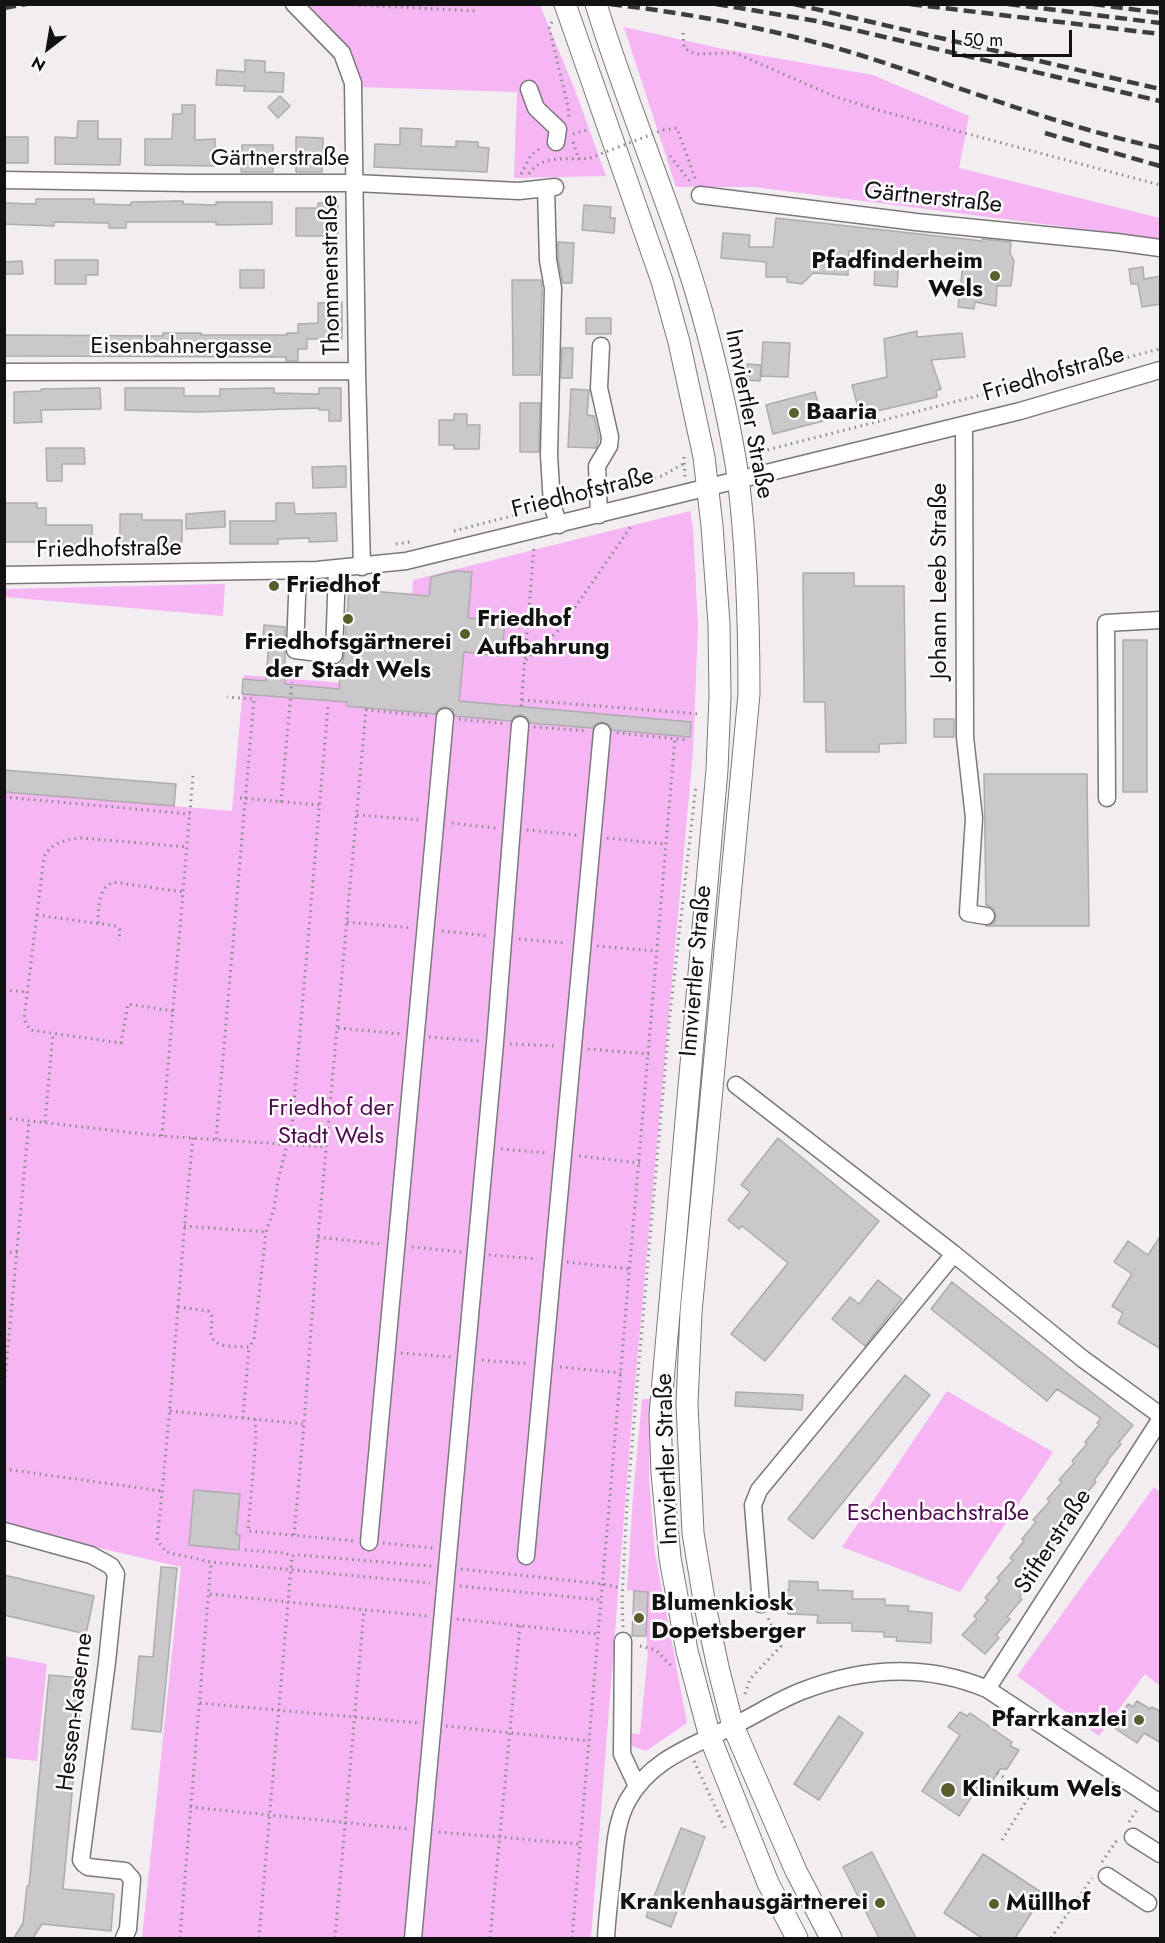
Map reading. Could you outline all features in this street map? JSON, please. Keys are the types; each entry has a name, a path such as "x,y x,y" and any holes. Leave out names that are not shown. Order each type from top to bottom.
{"main road":[{"name":"Innviertler Straße","path":"596,4 693,283 708,335 738,480 749,615 749,694 695,1265 687,1404 693,1533 705,1606 733,1726 796,1871 831,1938"},
{"name":"Innviertler Straße","path":"560,11 662,280 682,354 704,457 719,624 720,697 717,770 660,1415 662,1473 669,1558 687,1651 710,1737 768,1883 797,1938"}],"street":[{"name":"Thommenstraße","path":"294,4 342,53 353,83 362,567"},
{"path":"529,89 536,108 558,129 563,139"},
{"name":"Gärtnerstraße","path":"4,180 355,183 519,191 551,188 548,260 553,288 549,455 552,505 559,525"},
{"name":"Gärtnerstraße","path":"700,195 916,222 1161,248"},
{"path":"599,515 596,493 597,466 609,446 610,437 599,388 601,346"},
{"name":"Friedhofstraße","path":"4,575 298,571 362,567 406,561 1020,411 1161,370"},
{"name":"Eisenbahnergasse","path":"4,372 357,371"},
{"name":"Johann Leeb Straße","path":"964,425 965,737 974,818 969,914 986,916"},
{"path":"298,571 295,650 334,655 337,569"},
{"path":"1107,798 1106,623 1161,620"},
{"path":"369,1542 445,717"},
{"path":"413,1938 499,996 520,726"},
{"path":"526,1556 602,732"},
{"path":"735,1085 954,1254 1083,1359 1161,1415"},
{"path":"761,1604 753,1505 759,1490 954,1254"},
{"name":"Stifterstraße","path":"987,1689 1161,1420"},
{"name":"Hessen-Kaserne","path":"4,1531 91,1555 111,1566 116,1574 81,1860 88,1867 125,1871 132,1879 128,1929 124,1938"},
{"path":"623,1641 622,1754 636,1786"},
{"path":"606,1938 618,1821 636,1786 668,1757 800,1692 842,1677 885,1670 928,1673 963,1679 987,1689 1157,1796"},
{"path":"1133,1837 1161,1854"},
{"path":"1107,1876 1148,1903"}],"path":[{"path":"335,4 478,11"},
{"path":"560,11 549,27 568,106 563,139 579,160"},
{"path":"683,33 684,48 694,54 735,53 836,97 902,117 1161,185"},
{"path":"519,191 522,170 531,155 540,148 592,128"},
{"path":"519,191 533,167 542,161 590,158 663,130 677,128 700,195"},
{"path":"665,150 700,195"},
{"path":"525,661 560,629 632,525"},
{"path":"521,706 535,531"},
{"path":"282,802 292,682"},
{"path":"216,1139 228,1015 242,799 254,699 227,697"},
{"path":"522,700 700,714"},
{"path":"243,1418 249,1347 254,1340 266,1232 274,1209 278,1180 292,1126 328,706"},
{"path":"294,1535 326,1147 366,710"},
{"path":"572,1938 675,739"},
{"path":"162,1136 193,776"},
{"path":"4,797 190,814"},
{"path":"242,799 319,805"},
{"path":"173,1011 128,1004 121,1043 30,1030 24,1019 44,857 48,849 69,839 187,847"},
{"path":"98,923 100,894 107,885 113,882 183,892"},
{"path":"37,915 116,926 120,930 119,941"},
{"path":"4,990 27,992"},
{"path":"45,1122 53,1033"},
{"path":"4,1118 162,1136 326,1147"},
{"path":"5,1386 29,1121"},
{"path":"193,1138 157,1540 166,1552 211,1562 602,1600"},
{"path":"184,1226 266,1232"},
{"path":"4,1252 17,1254"},
{"path":"178,1307 211,1313 211,1335 213,1340 219,1344 249,1347"},
{"path":"388,1352 621,1373"},
{"path":"170,1411 304,1424"},
{"path":"255,1419 256,1437 248,1532 448,1550"},
{"path":"4,1469 162,1491"},
{"path":"245,1550 285,1553 292,1556 447,1567 622,1588"},
{"path":"259,1938 292,1556"},
{"path":"180,1938 211,1562"},
{"path":"210,1594 598,1634"},
{"path":"743,1698 750,1679 782,1646 761,1604"},
{"path":"335,1938 364,1610"},
{"path":"490,1938 520,1626"},
{"path":"200,1703 589,1741"},
{"path":"997,1773 1019,1787"},
{"path":"1002,1840 1030,1795"},
{"path":"190,1807 580,1844"}],"green space":[{"path":"298,5 540,5 575,90 606,176 514,178 517,92 359,87"},
{"path":"624,27 723,49 873,75 969,116 959,168 1160,218 1160,239 754,187 676,187"},
{"name":"Friedhof der Stadt Wels","path":"690,511 693,528 698,626 693,752 632,1417 591,1938 142,1938 181,1567 5,1526 5,784 6,792 232,811 244,675 405,688 413,580"},
{"path":"225,584 223,616 5,597 5,589"},
{"name":"Eschenbachstraße","path":"947,1391 1053,1452 960,1592 842,1547"},
{"path":"642,1399 650,1399 649,1479 655,1553 687,1723 646,1751 632,1746 630,1733 640,1734 648,1652 646,1636 648,1593 627,1590"},
{"path":"1154,1487 1160,1492 1160,1686 1145,1674 1099,1736 1017,1676"},
{"path":"5,1656 47,1664 37,1761 5,1758"}],"building":[{"path":"245,60 265,61 265,72 284,73 283,92 244,91 245,86 216,85 217,70 245,72"},
{"path":"280,96 290,106 278,118 268,107"},
{"path":"182,105 195,105 195,140 215,139 215,166 145,165 145,139 172,139 173,114 182,114"},
{"path":"78,121 98,121 98,139 121,139 120,165 55,164 55,137 77,138"},
{"path":"400,128 422,129 421,146 456,147 456,141 478,142 478,147 489,148 487,172 374,167 375,144 400,145"},
{"path":"5,137 28,137 28,163 5,163"},
{"path":"296,137 323,138 322,172 296,172"},
{"path":"242,145 273,145 273,172 241,172"},
{"path":"36,199 94,199 94,204 131,205 131,202 183,201 183,204 216,205 216,202 272,202 272,224 126,222 126,228 109,228 109,223 54,222 54,226 4,224 4,203 36,204"},
{"path":"318,203 338,203 338,236 296,236 296,208 318,208"},
{"path":"584,205 611,207 610,218 615,218 614,233 582,230"},
{"path":"776,218 982,241 982,239 1011,242 1010,253 1014,261 1011,286 997,286 996,306 975,302 974,309 958,307 963,264 948,263 949,258 919,254 919,259 899,257 897,287 874,285 876,254 849,251 848,275 813,273 802,284 787,282 787,277 766,277 766,262 721,258 723,233 750,235 749,247 773,247"},
{"path":"558,242 574,243 572,283 563,283 558,259"},
{"path":"55,260 98,260 98,275 86,275 86,284 55,284"},
{"path":"22,261 23,274 4,274 4,262"},
{"path":"1143,267 1144,279 1161,276 1161,304 1142,307 1138,284 1131,284 1129,269"},
{"path":"240,270 264,270 264,288 240,288"},
{"path":"512,280 541,280 540,375 513,375"},
{"path":"342,302 342,339 307,339 307,349 298,349 298,361 286,361 286,357 4,356 4,335 163,336 163,333 201,333 201,335 287,335 287,333 298,333 298,324 318,323 318,303"},
{"path":"586,318 611,318 611,334 586,334"},
{"path":"917,331 917,337 962,333 965,357 931,360 941,389 936,391 937,397 860,415 852,385 887,377 884,339"},
{"path":"763,342 790,343 788,377 761,376"},
{"path":"562,348 573,348 572,378 561,378"},
{"path":"747,364 761,365 760,381 746,380"},
{"path":"100,388 101,409 41,410 42,422 14,423 14,392"},
{"path":"125,388 184,388 184,396 220,396 220,389 274,388 274,393 319,394 319,388 341,388 341,421 329,421 329,410 319,410 319,408 197,412 125,410"},
{"path":"571,389 589,390 587,415 594,416 599,438 596,448 568,447"},
{"name":"Baaria","path":"815,392 823,421 773,434 766,405"},
{"path":"520,403 540,403 539,452 520,452"},
{"path":"454,414 467,414 467,425 480,425 479,449 454,449 454,445 439,445 439,420 454,420"},
{"path":"46,448 84,448 85,464 62,464 62,481 47,481"},
{"path":"346,466 346,487 313,488 312,467"},
{"path":"4,503 37,503 37,508 46,508 46,525 92,525 92,548 43,548 43,542 4,542"},
{"path":"276,503 294,503 295,514 336,513 337,541 309,542 309,538 278,539 278,544 230,544 230,521 276,521"},
{"path":"225,511 225,527 186,529 186,514"},
{"path":"120,514 142,514 142,520 182,520 182,542 171,542 171,545 120,545"},
{"path":"455,571 472,572 468,618 505,621 502,656 464,652 459,701 691,722 690,737 612,730 608,724 602,722 592,728 530,723 526,717 521,715 515,716 511,721 455,716 452,709 445,707 440,708 435,714 347,706 347,702 242,694 243,679 266,681 269,639 263,639 264,625 285,627 285,684 339,689 349,589 429,596 431,577"},
{"path":"803,573 854,573 854,586 904,586 906,743 879,744 879,752 826,752 825,702 804,702"},
{"path":"1123,640 1147,640 1147,792 1123,792"},
{"path":"934,719 954,719 954,737 934,737"},
{"path":"4,770 176,784 174,806 5,792"},
{"path":"984,774 1087,774 1089,926 986,926 994,923 996,917 993,908 986,905"},
{"path":"778,1138 879,1221 765,1361 731,1334 788,1263 742,1226 739,1229 728,1220 750,1192 741,1185"},
{"path":"1161,1235 1161,1349 1118,1323 1123,1313 1112,1306 1132,1274 1114,1262 1128,1241 1148,1255"},
{"path":"878,1280 902,1299 865,1346 832,1319 850,1297 859,1304"},
{"path":"952,1282 1133,1425 1094,1480 1096,1482 1082,1499 1084,1501 1070,1518 1072,1520 1056,1539 1059,1541 1044,1558 1047,1560 1033,1577 1035,1579 1019,1597 1022,1599 1007,1617 1010,1619 996,1635 999,1638 985,1654 962,1635 977,1619 974,1616 988,1600 985,1598 1000,1580 997,1578 1013,1560 1010,1558 1036,1522 1033,1520 1050,1501 1047,1499 1062,1482 1059,1480 1087,1444 1085,1442 1099,1425 1097,1423 1101,1418 1057,1389 1047,1401 931,1309"},
{"path":"905,1375 930,1395 813,1539 788,1519"},
{"path":"736,1392 803,1395 802,1410 735,1406"},
{"path":"194,1490 240,1494 236,1534 240,1535 239,1550 189,1545"},
{"path":"161,1567 177,1568 161,1732 132,1729 139,1656 153,1657"},
{"path":"4,1575 94,1596 86,1634 4,1615"},
{"path":"789,1581 818,1582 818,1590 853,1591 852,1599 885,1599 885,1605 909,1606 908,1611 932,1613 931,1643 896,1641 897,1637 884,1637 884,1632 852,1631 852,1623 817,1623 818,1615 788,1614 788,1606 783,1606 783,1590 789,1590"},
{"path":"634,1591 648,1592 646,1636 632,1636"},
{"path":"49,1675 83,1678 63,1889 114,1894 111,1931 42,1924 33,1938 14,1938 23,1923 27,1886 29,1886"},
{"name":"Pfarrkanzlei","path":"1137,1701 1150,1709 1152,1707 1161,1712 1161,1743 1144,1733 1137,1743 1113,1727 1128,1704 1133,1707"},
{"path":"960,1712 967,1716 970,1713 1012,1742 1010,1746 1019,1750 1007,1769 1000,1769 991,1783 984,1778 959,1816 922,1791 960,1735 948,1727"},
{"path":"839,1716 863,1733 819,1800 794,1784"},
{"path":"681,1828 705,1837 671,1927 646,1917"},
{"name":"Krankenhausgärtnerei","path":"872,1852 916,1938 879,1938 843,1867"},
{"name":"Müllhof","path":"983,1854 1044,1894 1015,1938 982,1938 944,1913"}],"railway":[{"path":"4,8 26,4"},
{"path":"610,4 705,18 798,38 860,55 1084,129 1160,148"},
{"path":"716,4 816,21 1160,101"},
{"path":"794,4 1160,89"},
{"path":"910,4 1160,34"},
{"path":"1008,4 1160,23"},
{"path":"1093,4 1160,13"},
{"path":"1045,133 1160,166"}],"place":[{"name":"Pfadfinderheim Wels","path":"995,276"},
{"name":"Baaria","path":"794,413"},
{"name":"Friedhof","path":"274,586"},
{"name":"Friedhofsgärtnerei der Stadt Wels","path":"348,619"},
{"name":"Friedhof Aufbahrung","path":"465,634"},
{"name":"Blumenkiosk Dopetsberger","path":"639,1618"},
{"name":"Pfarrkanzlei","path":"1139,1720"},
{"name":"Klinikum Wels","path":"948,1790"},
{"name":"Krankenhausgärtnerei","path":"880,1903"},
{"name":"Müllhof","path":"994,1904"}]}
